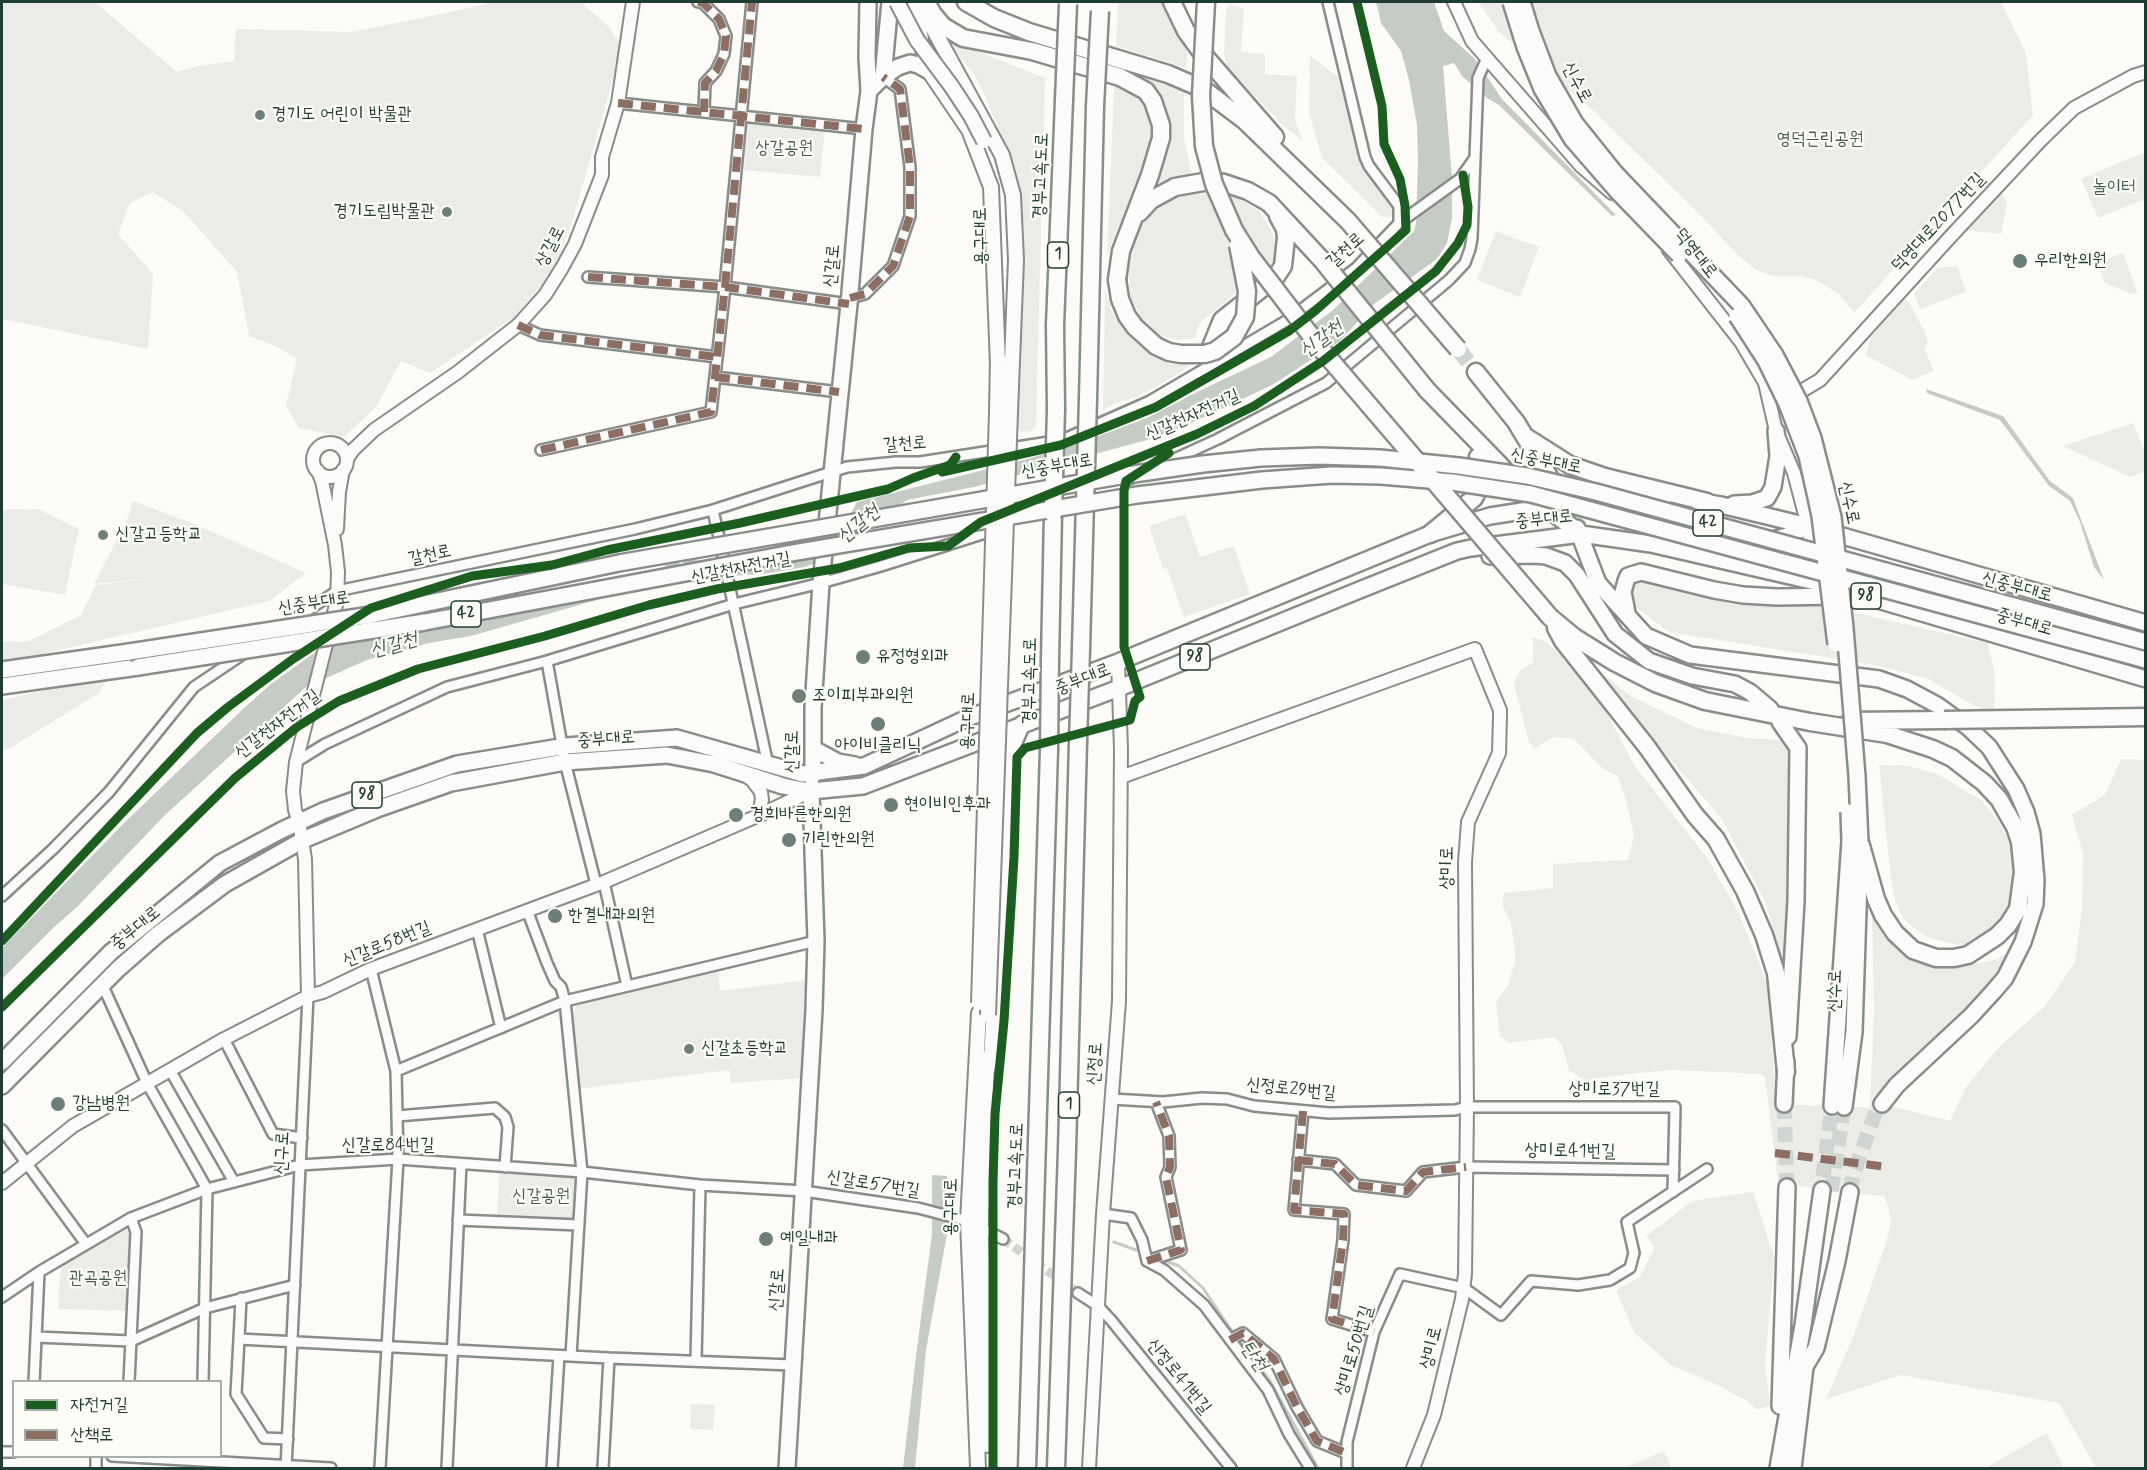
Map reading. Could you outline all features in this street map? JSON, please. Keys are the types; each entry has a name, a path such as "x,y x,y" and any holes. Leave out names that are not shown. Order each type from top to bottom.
{"highway":[{"path":"926,2 943,26 963,38 1045,54 1120,77 1146,91 1159,113 1161,138 1127,235 1119,261 1117,279 1120,299 1127,316 1145,338 1169,352 1181,354 1205,354 1215,351 1234,337 1245,317 1247,305 1246,278 1234,230 1211,176 1204,146 1201,96 1206,2"},
{"path":"966,2 994,18 1029,32 1168,74 1203,89 1244,120 1348,221"},
{"path":"1172,2 1186,32 1202,53 1458,349"},
{"name":"경부고속도로","path":"1027,1468 1049,750 1056,325 1068,3"},
{"name":"1","path":"1056,1468 1067,1150 1095,106 1100,5"},
{"path":"1127,235 1140,211 1151,200 1169,189 1192,182 1209,181 1236,186 1269,203 1322,259 1481,460 1482,481 1474,498 1430,534"},
{"path":"1210,367 1210,347 1222,320 1275,278 1283,266 1286,248 1285,229 1269,203"},
{"path":"1234,230 1251,257 1322,350 1550,617 1574,637 1614,662 1655,683 1705,701 1810,722 1887,734 1933,748 1952,758 1984,783 2004,808 2015,827 2020,842 2023,872 2018,909 2008,925 1997,936 1968,955 1936,958 1913,950 1895,933 1883,915 1855,842"},
{"path":"1476,372 1526,437 1566,505"},
{"path":"1427,390 1500,465 1524,494 1581,534"},
{"path":"1526,437 1570,465 1605,477 1714,503"},
{"path":"1550,617 1563,642 1647,747 1695,814 1716,839 1745,891 1764,936 1776,973 1786,1072"},
{"path":"1810,722 2145,717"}],"main road":[{"name":"신갈로","path":"813,774 813,708 821,580 869,91 868,2"},
{"path":"883,77 890,2"},
{"name":"용구대로","path":"897,2 917,40 958,97 984,141 998,182 1002,240 998,365 1004,412"},
{"path":"917,2 922,46 929,71 969,130 991,187 998,365"},
{"name":"용구대로","path":"917,2 1002,156 1013,195 1016,260 1004,412 974,1224 978,1468"},
{"name":"신수로","path":"1511,2 1525,47 1542,89 1572,140 1618,192 1734,312 1766,361 1787,404 1806,456 1820,516 1835,629 1855,842"},
{"name":"신수로","path":"1522,2 1548,76 1575,123 1615,173 1742,306 1775,355 1799,401 1813,438 1833,517 1857,776 1854,1032 1838,1106"},
{"path":"869,91 883,77 898,67 910,63 929,71"},
{"path":"1714,503 1752,503 1767,498 1775,476 1778,456 1776,431"},
{"name":"신중부대로","path":"2,670 371,615 619,563 1120,476 1261,458 1319,456 1402,460 1459,466 1538,479 1596,492 2145,642"},
{"name":"신중부대로","path":"2,686 425,622 804,551 1137,495 1251,481 1332,476 1381,476 1452,482 1531,494 2145,660"},
{"name":"중부대로","path":"2,1062 111,952 220,863 323,811 457,764 562,746 677,738 803,774 864,766 965,719 1118,662 1430,534 1490,516 1599,499 1646,495 1714,503 1808,526 2145,623"},
{"path":"1566,505 1581,534 1598,583 1646,636 1690,655 1860,676 1907,689 1937,705 1989,747 2016,789 2032,834 2036,880 2035,904 2023,942 2005,978 1993,992 1898,1085 1882,1104"},
{"path":"1651,544 1684,547 1762,543 1787,536 1808,526"},
{"name":"중부대로","path":"2,1086 102,984 159,934 225,884 303,840 377,808 451,783 565,762 667,755 714,764 783,786 811,791 863,786 1119,688 1439,558 1471,548 1581,534 1651,544 1816,582 2145,679"},
{"path":"1439,558 1534,555 1546,556 1565,563 1582,583 1615,634 1650,661 1692,676 1735,684 1750,692 1770,709"},
{"path":"1628,616 1623,592 1626,581 1628,576 1641,572 1743,595 1864,596"},
{"path":"1780,722 1798,748 1796,901 1784,1104"},
{"path":"986,1071 992,1052 1008,764 1011,749 1022,724"},
{"path":"814,749 838,762 864,766"},
{"name":"신갈로","path":"787,1468 816,941 811,791"},
{"name":"용구대로","path":"983,1014 986,1071 974,1224 987,1468"},
{"path":"1781,1448 1778,1424 1782,1381 1781,1340 1786,1187"},
{"path":"1778,1468 1826,1190 1793,1468"},
{"path":"1806,1365 1816,1348 1837,1261 1850,1192"}],"street":[{"name":"상갈로","path":"345,465 353,450 374,430 458,372 518,325 546,295 575,244 602,175 602,157 618,103 633,2"},
{"path":"698,2 703,3 718,19 726,36 724,54 716,71 705,84 704,112"},
{"path":"541,450 711,412 752,2"},
{"path":"1328,2 1365,157 1369,166 1400,206 1399,223"},
{"name":"덕영대로","path":"1454,2 1472,41 1581,166 1649,224 1741,342 1765,383 1769,411 1794,473 1808,526 1816,582"},
{"path":"296,762 325,744 447,687 546,661 734,604 971,539 1122,483 1218,439 1326,383 1449,280 1465,263 1472,238 1476,96 1478,78 1487,58"},
{"name":"덕영대로2077번길","path":"1769,411 1820,380 1960,226 2074,108 2133,76 2145,72"},
{"path":"588,277 725,287 850,301 865,294 893,266 910,216 910,166 900,89 883,77"},
{"path":"618,103 864,129"},
{"name":"갈천로","path":"337,596 712,510 831,477 863,465 920,462 1062,440 1150,401 1295,314 1356,268 1399,223 1460,179 1474,159"},
{"path":"518,325 540,335 717,357"},
{"path":"715,376 839,392"},
{"path":"1765,383 1784,390 1804,387 1820,380"},
{"name":"상갈로","path":"337,444 374,430"},
{"path":"327,443 337,444 345,452 335,545 322,481 313,462 316,450 327,443"},
{"path":"318,471 331,477 345,465"},
{"path":"712,510 768,765"},
{"name":"신구로","path":"286,1467 308,996 308,935 303,840 294,810 293,791 296,762 337,596 335,545"},
{"path":"2,896 53,849 109,792 194,687 337,596"},
{"name":"상미로","path":"1120,777 1475,649 1500,710 1500,716 1499,753 1468,822 1465,862 1467,1107 1464,1287 1434,1415 1413,1468"},
{"path":"546,661 565,762 627,986"},
{"name":"신정로","path":"1089,1468 1103,1214 1119,1001 1118,662"},
{"path":"742,773 752,780 761,792 762,800 758,816"},
{"name":"신갈로","path":"811,791 813,774"},
{"name":"신갈로58번길","path":"2,1183 73,1126 224,1039 308,996 323,992 371,969 600,883 811,791"},
{"path":"527,910 547,963 555,981 561,987 565,1001 582,1172 571,1356"},
{"path":"477,929 501,1028"},
{"path":"396,1071 565,1001 816,941"},
{"path":"371,969 396,1071 398,1159 380,1468"},
{"path":"102,984 147,1083 207,1189 203,1380"},
{"path":"224,1039 273,1134 302,1138"},
{"path":"170,1070 234,1182"},
{"name":"신정로29번길","path":"1112,1099 1156,1102 1202,1098 1227,1099 1254,1106 1329,1113 1455,1110 1467,1107"},
{"path":"1147,1261 1181,1250 1166,1177 1170,1167 1169,1136 1156,1102"},
{"name":"상미로37번길","path":"1467,1107 1675,1107 1673,1192"},
{"path":"397,1116 495,1108 505,1117 508,1127 505,1167"},
{"path":"1303,1111 1294,1210 1344,1214 1344,1240 1332,1319 1374,1332"},
{"path":"2,1130 86,1244"},
{"name":"신갈로84번길","path":"2,1297 39,1272 130,1218 207,1189 300,1165 398,1159 582,1172 700,1185 804,1191"},
{"name":"상미로41번길","path":"1298,1160 1335,1164 1356,1185 1406,1191 1423,1172 1466,1167 1674,1170"},
{"path":"447,1468 461,1164"},
{"path":"1464,1287 1501,1315 1531,1281 1578,1285 1610,1280 1630,1268 1634,1253 1627,1222 1707,1169"},
{"path":"696,1361 700,1185"},
{"name":"신갈로57번길","path":"804,1191 925,1210 974,1224 1003,1239"},
{"path":"1103,1214 1131,1218 1142,1240 1147,1261 1164,1270 1204,1305 1268,1390 1289,1434 1310,1468"},
{"path":"129,1380 136,1232 130,1218"},
{"path":"458,1220 579,1225"},
{"path":"34,1380 39,1272"},
{"name":"상미로50번길","path":"1347,1468 1347,1442 1374,1332 1400,1274 1464,1287"},
{"path":"36,1337 131,1341 205,1308 295,1285"},
{"path":"1078,1293 1098,1306"},
{"path":"241,1298 236,1394 264,1438 288,1439"},
{"name":"신정로41번길","path":"1098,1306 1231,1468"},
{"path":"1230,1340 1243,1333 1274,1359 1297,1407 1317,1441 1346,1453"},
{"path":"239,1339 559,1356 792,1365"},
{"path":"552,1468 559,1356"},
{"path":"603,1468 609,1358"},
{"path":"139,1458 331,1468"}],"green space":[{"path":"2,2 95,2 177,72 198,66 234,61 236,29 351,32 495,2 581,2 609,27 622,48 573,219 554,271 513,318 430,373 401,361 376,407 344,437 299,428 286,406 297,358 273,345 249,336 237,272 185,213 153,192 130,203 118,234 153,274 148,349 2,319"},
{"path":"1118,2 1166,2 1188,45 1186,68 1116,46"},
{"name":"영덕근린공원","path":"1480,2 2001,2 2026,53 2033,115 1854,313 1839,294 1816,280 1800,276 1774,276 1758,271 1741,258 1596,113 1499,32"},
{"path":"1230,4 1244,9 1241,52 1265,54 1265,74 1297,76 1295,120 1303,141 1283,126 1227,66 1224,53 1226,10"},
{"path":"944,38 1045,78 1036,426 1030,432 1020,431 1017,426 1023,235 1017,184 1009,155 983,91 973,73"},
{"path":"1310,56 1341,79 1358,159 1372,179 1397,205 1394,216 1382,217 1322,158 1309,113"},
{"path":"1115,64 1184,92 1184,138 1192,176 1133,207 1119,224 1107,256"},
{"name":"상갈공원","path":"748,121 825,128 820,177 744,170"},
{"name":"놀이터","path":"2145,152 2145,199 2098,218 2081,179"},
{"path":"1209,189 1226,191 1258,210 1272,231 1276,245 1274,261 1203,320 1195,338 1179,340 1159,335 1142,319 1130,296 1128,253 1142,222 1156,206 1176,195"},
{"path":"2001,191 2007,203 2001,234 1963,230"},
{"path":"1496,231 1539,247 1520,297 1477,280"},
{"path":"2123,253 2138,293 2132,294 2105,283 2097,263"},
{"path":"1957,266 1966,292 1920,309 1914,293 1938,268"},
{"path":"1105,288 1111,309 1123,329 1142,347 1162,358 1193,361 1181,372 1159,385 1136,397 1113,404 1103,411"},
{"path":"1906,298 1924,330 1928,342 1925,350 1934,371 1912,380 1866,355 1871,337"},
{"path":"2133,423 2145,453 2145,471 2130,477 2063,446"},
{"path":"133,501 192,523 306,573 269,601 34,656 2,661 2,642 29,641 81,615 96,585 155,578 94,584 125,524 131,527 126,524"},
{"path":"38,509 79,529 65,595 2,584 2,510"},
{"path":"1185,514 1200,557 1234,546 1250,594 1184,617 1167,568 1163,569 1149,526"},
{"path":"1634,575 1822,605 1988,643 1995,675 1994,710 1980,709 1928,679 1880,666 1669,632 1633,605 1629,587"},
{"path":"1533,637 1545,641 1577,670 1601,702 1634,765 1708,859 1738,912 1768,985 1776,1102 1784,1104 1870,1108 1874,1010 1872,914 1875,907 1893,936 1955,964 1976,964 1995,960 2019,949 1964,1016 1917,1052 1874,1099 1882,1104 1950,1121 1966,1087 1998,1048 2046,1005 2075,962 2082,908 2083,854 2072,815 2105,795 2121,759 2145,760 2145,1468 2096,1468 2059,1403 1901,1375 1826,1399 1854,1335 1886,1243 1891,1223 1884,1196 1822,1190 1778,1182 1765,1078 1762,1074 1676,1070 1584,1080 1569,1070 1562,1045 1555,1037 1509,1043 1500,1036 1496,1002 1508,985 1515,962 1511,923 1502,905 1504,893 1553,888 1553,864 1628,860 1634,835 1626,799 1618,777 1601,767 1574,739 1553,737 1534,749 1529,742 1514,685 1522,669 1533,663"},
{"path":"1597,669 1629,695 1697,728 1747,738 1783,740 1789,753 1793,834 1786,971 1765,901 1721,818 1634,717"},
{"path":"108,677 99,693 2,751 2,700"},
{"path":"1879,765 1909,766 1937,774 1982,801 1999,822 2019,864 2018,905 1981,942 1959,945 1932,939 1915,929 1903,918 1895,901 1891,878"},
{"path":"718,970 720,991 807,980 803,1078 731,1083 729,1070 577,1089 572,1020 573,1011 578,1003"},
{"name":"신갈공원","path":"499,1172 579,1176 576,1221 497,1219"},
{"path":"1753,1192 1774,1257 1765,1366 1770,1405 1757,1410 1747,1401 1718,1385 1672,1366 1634,1332 1616,1290 1640,1277 1655,1247 1646,1236 1692,1201"},
{"name":"관곡공원","path":"126,1228 130,1235 128,1311 58,1309 61,1264"},
{"path":"691,1404 715,1405 713,1430 690,1429"},
{"path":"2047,1433 2064,1468 1985,1468"},
{"path":"1664,1451 1672,1468 1624,1468"}],"water":[{"name":"신갈천","path":"1374,2 1434,2 1444,31 1475,59 1502,99 1616,215 1612,216 1499,105 1487,98 1462,76 1454,63 1443,66 1452,178 1452,218 1447,243 1437,259 1374,304 1340,341 1272,385 1154,438 974,487 907,500 871,524 856,547 805,567 763,574 685,579 607,597 471,636 429,643 367,660 306,687 165,815 77,907 2,979 2,948 124,823 243,709 271,684 317,651 351,639 398,631 415,633 512,606 515,596 623,579 662,569 669,562 682,565 687,557 709,564 809,545 819,532 844,526 857,502 1077,444 1147,418 1271,357 1333,310 1414,231 1418,161 1417,125 1401,51 1381,23 1377,5"},
{"path":"1926,389 2003,416 2050,481 2073,498 2104,580 2094,567 2080,522 2070,501 2049,486 2000,420 1927,393"},
{"path":"932,1175 947,1176 947,1234 926,1350 915,1468 903,1468 932,1234"}],"waterway":[{"name":"탄천","path":"1114,1242 1136,1250"},
{"name":"탄천","path":"1168,1262 1179,1266 1203,1288 1270,1381 1318,1468"}],"tunnel":[{"path":"1458,349 1476,372"},
{"path":"1784,1104 1787,1187"},
{"path":"1850,1192 1853,1175 1876,1111 1882,1104"},
{"path":"1823,1177 1832,1106"},
{"path":"1831,1191 1844,1107"},
{"path":"1003,1239 1078,1293"}],"marked path":[{"path":"698,2 703,3 719,19 726,36 724,54 716,71 705,83 704,112"},
{"path":"588,277 725,287 752,2"},
{"path":"850,298 865,294 893,266 910,216 910,167 900,89 883,77"},
{"path":"618,103 864,129"},
{"path":"541,450 711,412 725,287 849,304"},
{"path":"518,325 540,335 717,357"},
{"path":"715,377 839,392"},
{"path":"1147,1261 1181,1250 1166,1177 1170,1167 1169,1136 1156,1102"},
{"path":"1303,1111 1294,1210 1344,1214 1343,1240 1332,1319 1374,1332"},
{"path":"1775,1153 1888,1167"},
{"path":"1298,1160 1335,1164 1356,1185 1406,1191 1423,1172 1466,1167"},
{"path":"1230,1340 1243,1333 1274,1359 1297,1407 1317,1441 1346,1453"}],"cycle path":[{"path":"942,472 1061,445 1156,407 1289,331 1315,311 1406,230 1405,206 1400,179 1384,144 1382,106 1357,2"},
{"name":"신갈천자전거길","path":"2,1007 235,778 297,727 339,701 418,669 545,636 649,605 717,589 839,568 909,548 948,546 981,522 1197,434 1254,406 1323,361 1436,271 1458,243 1467,225 1468,207 1463,175"},
{"path":"993,1468 995,1114 1004,1021 1014,857 1017,757 1025,748 1130,720 1135,701 1140,697 1124,647 1124,491 1126,481 1169,453"},
{"path":"2,941 197,733 293,659 371,608 472,576 552,565 607,550 740,523 888,489 950,465 956,457"}],"place":[{"name":"경기도 어린이 박물관","path":"260,115"},
{"name":"경기도립박물관","path":"447,212"},
{"name":"우리한의원","path":"2020,261"},
{"name":"신갈고등학교","path":"103,535"},
{"name":"유정형외과","path":"863,657"},
{"name":"조이피부과의원","path":"799,696"},
{"name":"아이비클리닉","path":"878,724"},
{"name":"현이비인후과","path":"891,805"},
{"name":"경희바른한의원","path":"736,815"},
{"name":"기린한의원","path":"789,840"},
{"name":"한결내과의원","path":"555,916"},
{"name":"신갈초등학교","path":"689,1049"},
{"name":"강남병원","path":"58,1104"},
{"name":"예일내과","path":"766,1239"}]}
